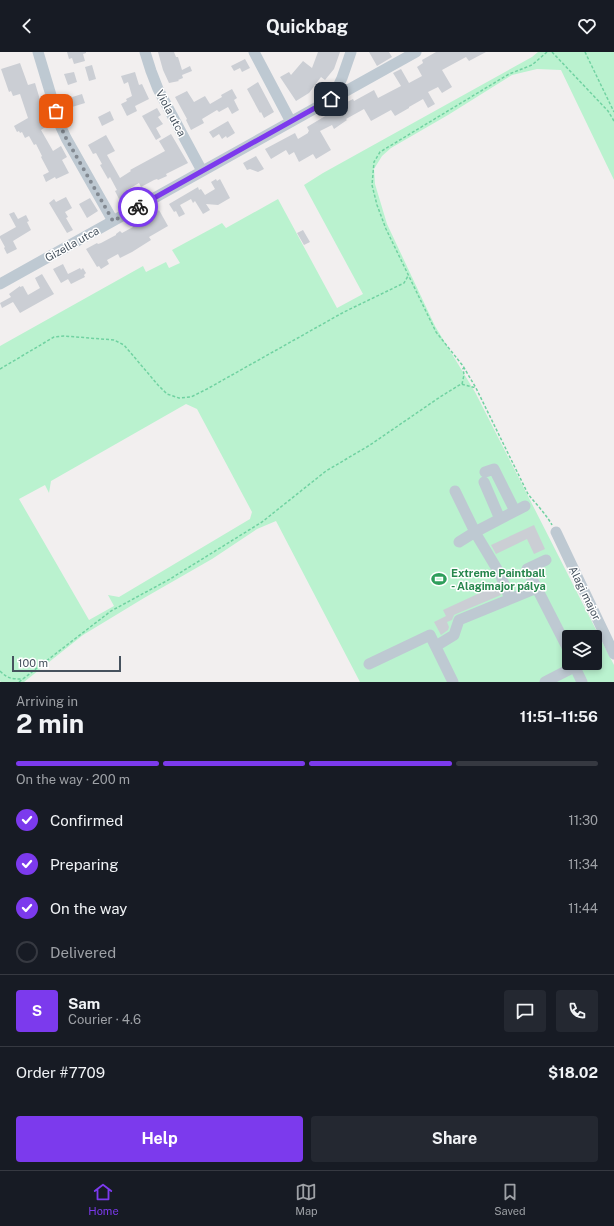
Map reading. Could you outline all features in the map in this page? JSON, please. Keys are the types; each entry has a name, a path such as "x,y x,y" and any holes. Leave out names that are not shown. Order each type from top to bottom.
{"street":[{"path":"38,52 60,125 113,221"},
{"name":"Viola utca","path":"145,52 158,89 202,171"},
{"path":"254,52 291,122"},
{"path":"331,99 342,78 351,52"},
{"name":"Gizella utca","path":"0,284 416,52"},
{"path":"459,542 474,532 500,519 520,509 494,469 484,477 500,519"},
{"path":"455,491 474,532 500,574 510,599"},
{"name":"Alagi major","path":"556,532 614,654"},
{"path":"546,560 527,569 562,637"},
{"path":"436,646 454,635 459,620 537,588"},
{"path":"369,664 430,635 453,682"},
{"path":"545,682 565,670"},
{"path":"576,670 582,682"}],"path":[{"path":"547,52 532,65 509,74 380,152 374,162 372,185 377,205 386,229 436,332 463,366 476,388 528,494 548,518 556,532"},
{"path":"552,52 608,111 614,122"},
{"path":"585,52 614,112"},
{"path":"0,369 54,337 64,336 114,340 124,345 167,394 179,398 191,397 207,390 344,312 404,283 408,276 407,270"},
{"path":"19,682 111,611 170,579 262,522 326,471 370,445 461,384 464,375 463,366"},
{"path":"461,384 476,388"},
{"path":"0,671 6,677 23,679"}],"green space":[{"path":"538,52 614,52 614,180 561,70 537,69 512,75 391,148 382,156 374,169 375,184 387,224 435,326 475,392 596,630 562,630 562,670 602,670 602,641 614,665 614,682 360,682 276,521 257,529 212,559 83,635 24,682 1,682 0,346 143,266 146,272 166,262 169,268 180,263 172,250 222,223 226,228 278,199 337,308 363,294 304,185 532,57","holes":["186,404 197,409 252,512 250,519 119,597 108,595 114,606 89,620 19,499 45,485 49,493 51,481"]}],"building":[{"path":"67,52 86,52 83,54 85,61 74,64 72,58 69,59"},
{"path":"158,52 174,52 176,57 178,57 182,70 190,66 192,71 182,75 183,78 178,80 179,81 169,83 163,70"},
{"path":"318,52 340,52 334,69 325,80 321,77 309,93 296,101 280,77 289,72 291,75 303,61 312,68"},
{"path":"369,52 389,52 392,57 377,66"},
{"path":"436,52 486,52 469,61 466,57 442,70 452,87 442,93 438,87 428,92 435,104 428,108 423,99 395,116 391,110 371,121 364,109 346,119 347,120 334,129 332,125 320,131 331,150 316,159 313,154 299,162 294,152 289,155 286,150 271,159 265,149 295,133 298,139 308,133 309,131 307,127 344,106 343,104 353,99 354,101 374,90 378,98 401,86 393,73 401,69 409,83 422,76 417,67 423,63 422,60"},
{"path":"245,59 250,68 242,72 240,68 234,71 231,66"},
{"path":"20,63 28,85 35,83 44,113 45,112 51,123 41,130 53,151 61,146 67,157 62,160 69,173 56,179 55,177 46,182 43,175 49,172 36,144 34,145 29,136 25,138 22,132 17,132 14,126 28,118 20,94 13,96 11,91 9,92 1,69"},
{"path":"92,65 96,79 89,81 85,67"},
{"path":"74,72 77,82 68,85 64,74"},
{"path":"135,72 139,85 142,84 149,99 135,106 137,111 127,116 121,104 132,96 128,82 124,84 121,76"},
{"path":"258,82 274,112 264,118 247,89"},
{"path":"232,89 237,98 234,100 239,110 232,114 228,107 219,112 217,110 202,119 204,123 191,130 175,97 187,91 194,102 205,96 210,104 222,97 221,95"},
{"path":"82,94 85,103 72,107 69,98"},
{"path":"157,108 161,115 158,117 163,124 156,128 161,137 156,140 142,116"},
{"path":"110,111 114,120 102,126 98,117"},
{"path":"228,121 235,133 227,138 226,136 222,139 219,134 213,138 209,132"},
{"path":"171,134 188,163 166,174 167,176 154,180 141,187 139,183 127,190 129,194 119,199 115,191 117,190 110,177 108,179 100,165 102,164 96,153 93,154 88,145 106,135 115,151 107,155 120,178 131,171 130,170 165,151 159,141"},
{"path":"256,156 264,169 258,172 250,169 247,170 243,163"},
{"path":"216,179 217,181 220,179 230,198 218,205 206,204 210,210 203,214 195,201 193,203 191,199 180,205 185,214 179,217 176,211 174,212 169,204 198,187 199,190 201,189 205,195 215,189 211,182"},
{"path":"66,197 72,208 65,212 68,217 66,218 73,230 67,233 49,203 54,199 56,202"},
{"path":"90,198 98,211 87,218 79,204"},
{"path":"159,210 168,226 149,237 151,240 132,252 120,258 118,254 107,260 109,264 101,269 99,266 97,267 86,249 97,243 101,243 116,235 120,231 122,233 133,227 132,224"},
{"path":"14,212 18,219 26,215 29,221 27,222 31,230 13,241 17,249 7,254 0,236 16,227 9,214"},
{"path":"303,230 310,242 304,245 297,233"},
{"path":"63,264 68,274 83,268 86,273 84,275 85,277 71,284 68,279 61,283 53,269"},
{"path":"42,274 54,294 20,313 13,302 2,308 0,303 11,297 9,294 20,286 23,286 28,295 40,288 35,278"},
{"path":"534,525 545,549 534,554 527,539 496,554 491,545"},
{"path":"497,585 501,595 454,615 452,620 447,622 449,627 448,630 441,635 434,622 446,616 443,610"}],"way so far":[{"path":"56,111 66,138 113,221 138,207"}],"place":[{"name":"Extreme Paintball - Alagimajor pálya","path":"439,579"}],"route":[{"path":"138,207 331,99"}]}
